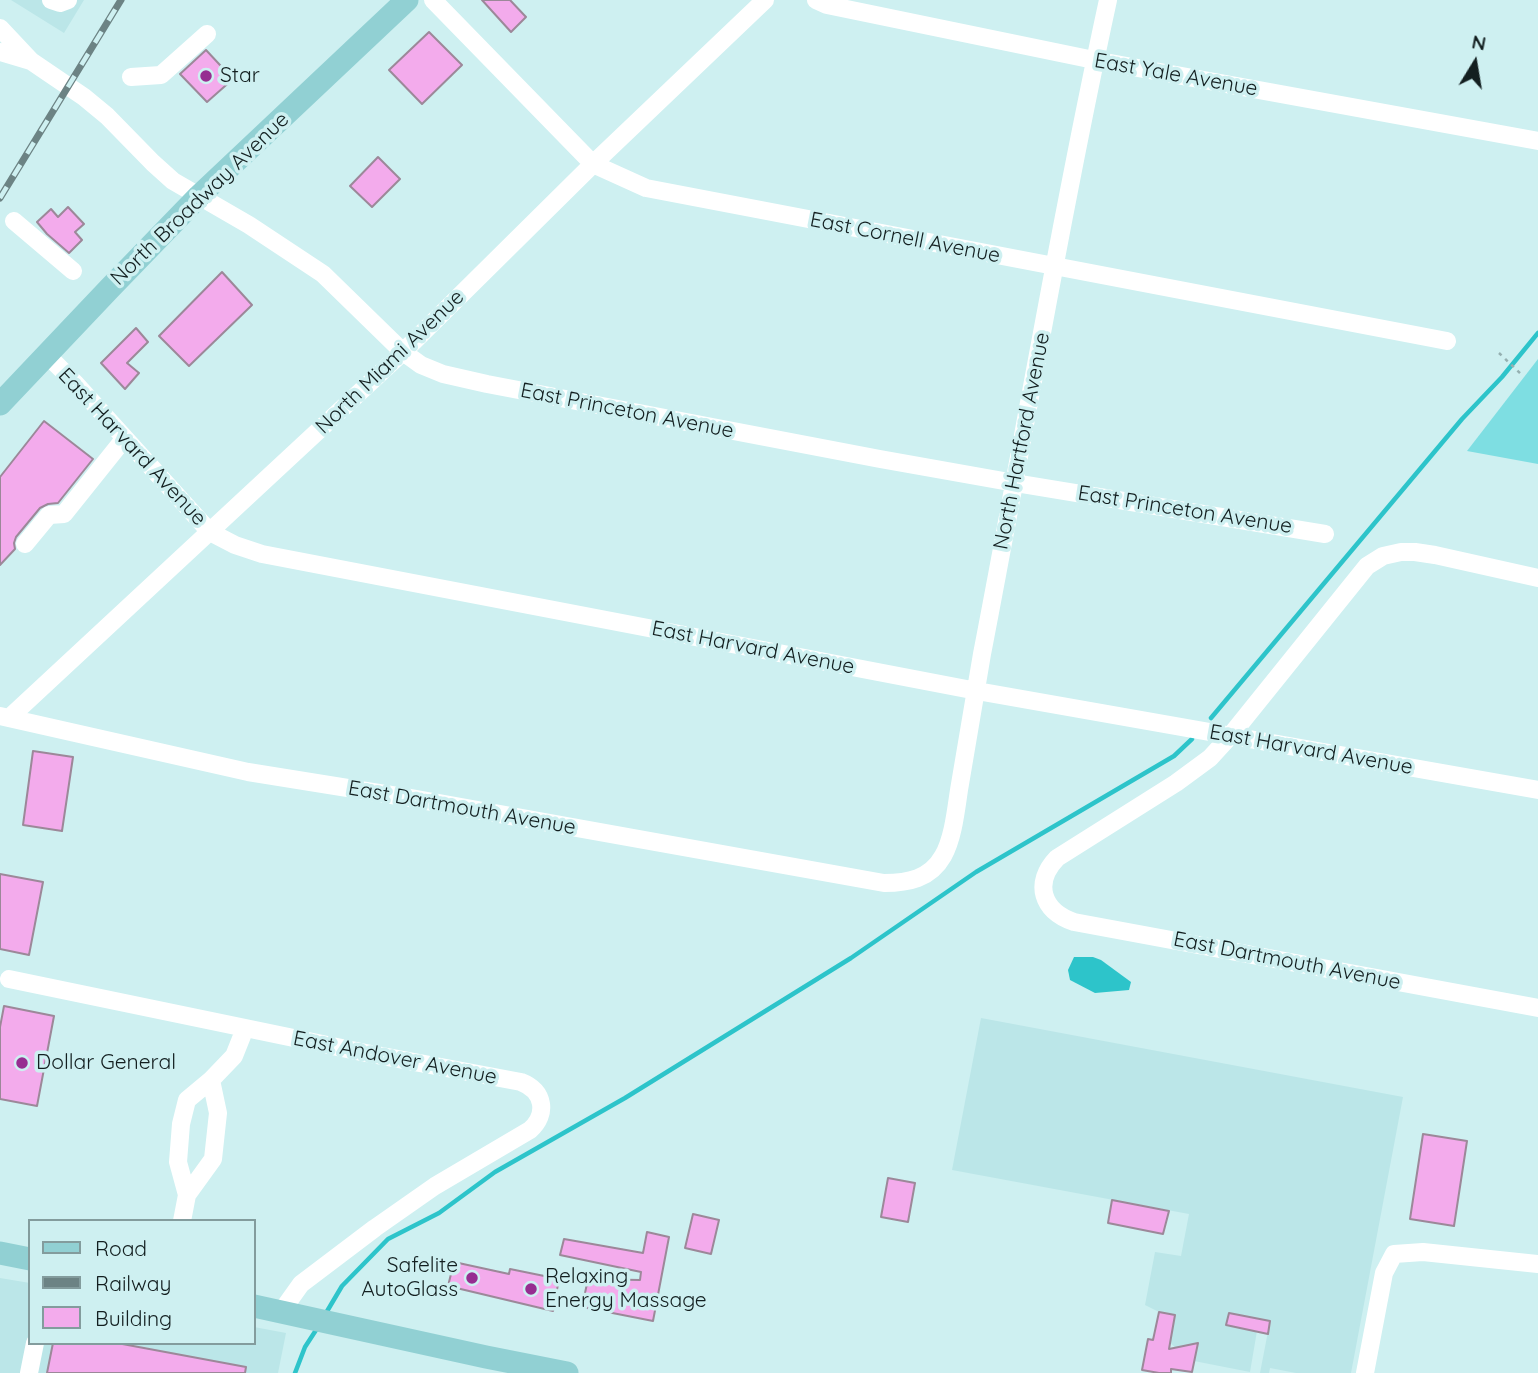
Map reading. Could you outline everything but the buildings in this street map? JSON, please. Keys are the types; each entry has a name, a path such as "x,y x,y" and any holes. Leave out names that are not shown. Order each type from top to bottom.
{"main road":[{"name":"North Broadway Avenue","path":"0,404 199,196 407,0"},
{"path":"0,1253 28,1259"},
{"path":"256,1306 567,1373"}],"street":[{"path":"51,0 60,3 68,0"},
{"name":"East Cornell Avenue","path":"433,0 593,164 646,188 1447,341"},
{"name":"North Miami Avenue","path":"5,717 210,532 403,352 593,164 765,0"},
{"name":"East Yale Avenue","path":"817,0 827,5 1094,60 1538,142"},
{"name":"North Hartford Avenue","path":"924,875 942,858 956,811 977,679 1094,60 1108,0"},
{"name":"East Princeton Avenue","path":"0,28 32,61 107,116 173,181 249,225 323,274 403,352 432,370 487,384 880,459 1325,534"},
{"path":"131,77 161,75 207,34"},
{"name":"East Princeton Avenue","path":"0,52 32,61"},
{"path":"14,221 73,271"},
{"name":"East Harvard Avenue","path":"46,354 210,532 235,545 262,554 976,691 1538,790"},
{"path":"25,544 49,515 64,514 124,439"},
{"path":"1231,735 1367,566 1383,556 1415,552 1538,578"},
{"name":"East Dartmouth Avenue","path":"5,717 248,772 424,800 884,883 902,883 924,875"},
{"name":"East Dartmouth Avenue","path":"1231,735 1210,758 1176,783 1057,858 1044,875 1043,890 1051,907 1074,922 1538,1008"},
{"name":"East Andover Avenue","path":"9,979 366,1053 521,1082 535,1090 542,1107 540,1119 530,1130 435,1186 301,1284 290,1314"},
{"path":"187,1195 178,1162 181,1124 187,1100 234,1056 243,1028"},
{"path":"182,1219 187,1195 213,1159 218,1113 211,1080"},
{"path":"1366,1373 1384,1273 1394,1254 1423,1252 1538,1264"},
{"path":"29,1373 34,1345"}],"path":[{"path":"1499,353 1522,375"}],"shaded area":[{"path":"11,0 84,0 64,33"},
{"path":"1538,359 1538,464 1467,451"},
{"path":"1074,957 1101,960 1131,982 1129,990 1095,993 1070,980 1068,970"},
{"path":"981,1018 1403,1097 1351,1373 1296,1373 1270,1368 1269,1373 1260,1373 1270,1321 1229,1313 1227,1326 1257,1331 1250,1372 1194,1361 1197,1343 1190,1345 1187,1366 1172,1363 1175,1347 1170,1343 1175,1315 1159,1312 1145,1305 1155,1252 1181,1256 1189,1214 952,1170"},
{"path":"0,1278 28,1283 28,1345 256,1345 256,1327 286,1333 278,1373 0,1373"}],"waterway":[{"path":"1211,718 1462,419 1502,377 1538,333"},
{"path":"326,1313 342,1286 388,1239 439,1213 495,1172 625,1098 851,958 976,872 1174,756 1192,739"},
{"path":"295,1373 305,1347 318,1327"}],"railway":[{"path":"0,198 121,0"}],"place":[{"name":"Star","path":"206,76"},
{"name":"Dollar General","path":"22,1063"},
{"name":"Safelite AutoGlass","path":"472,1278"},
{"name":"Relaxing Energy Massage","path":"531,1289"}]}
